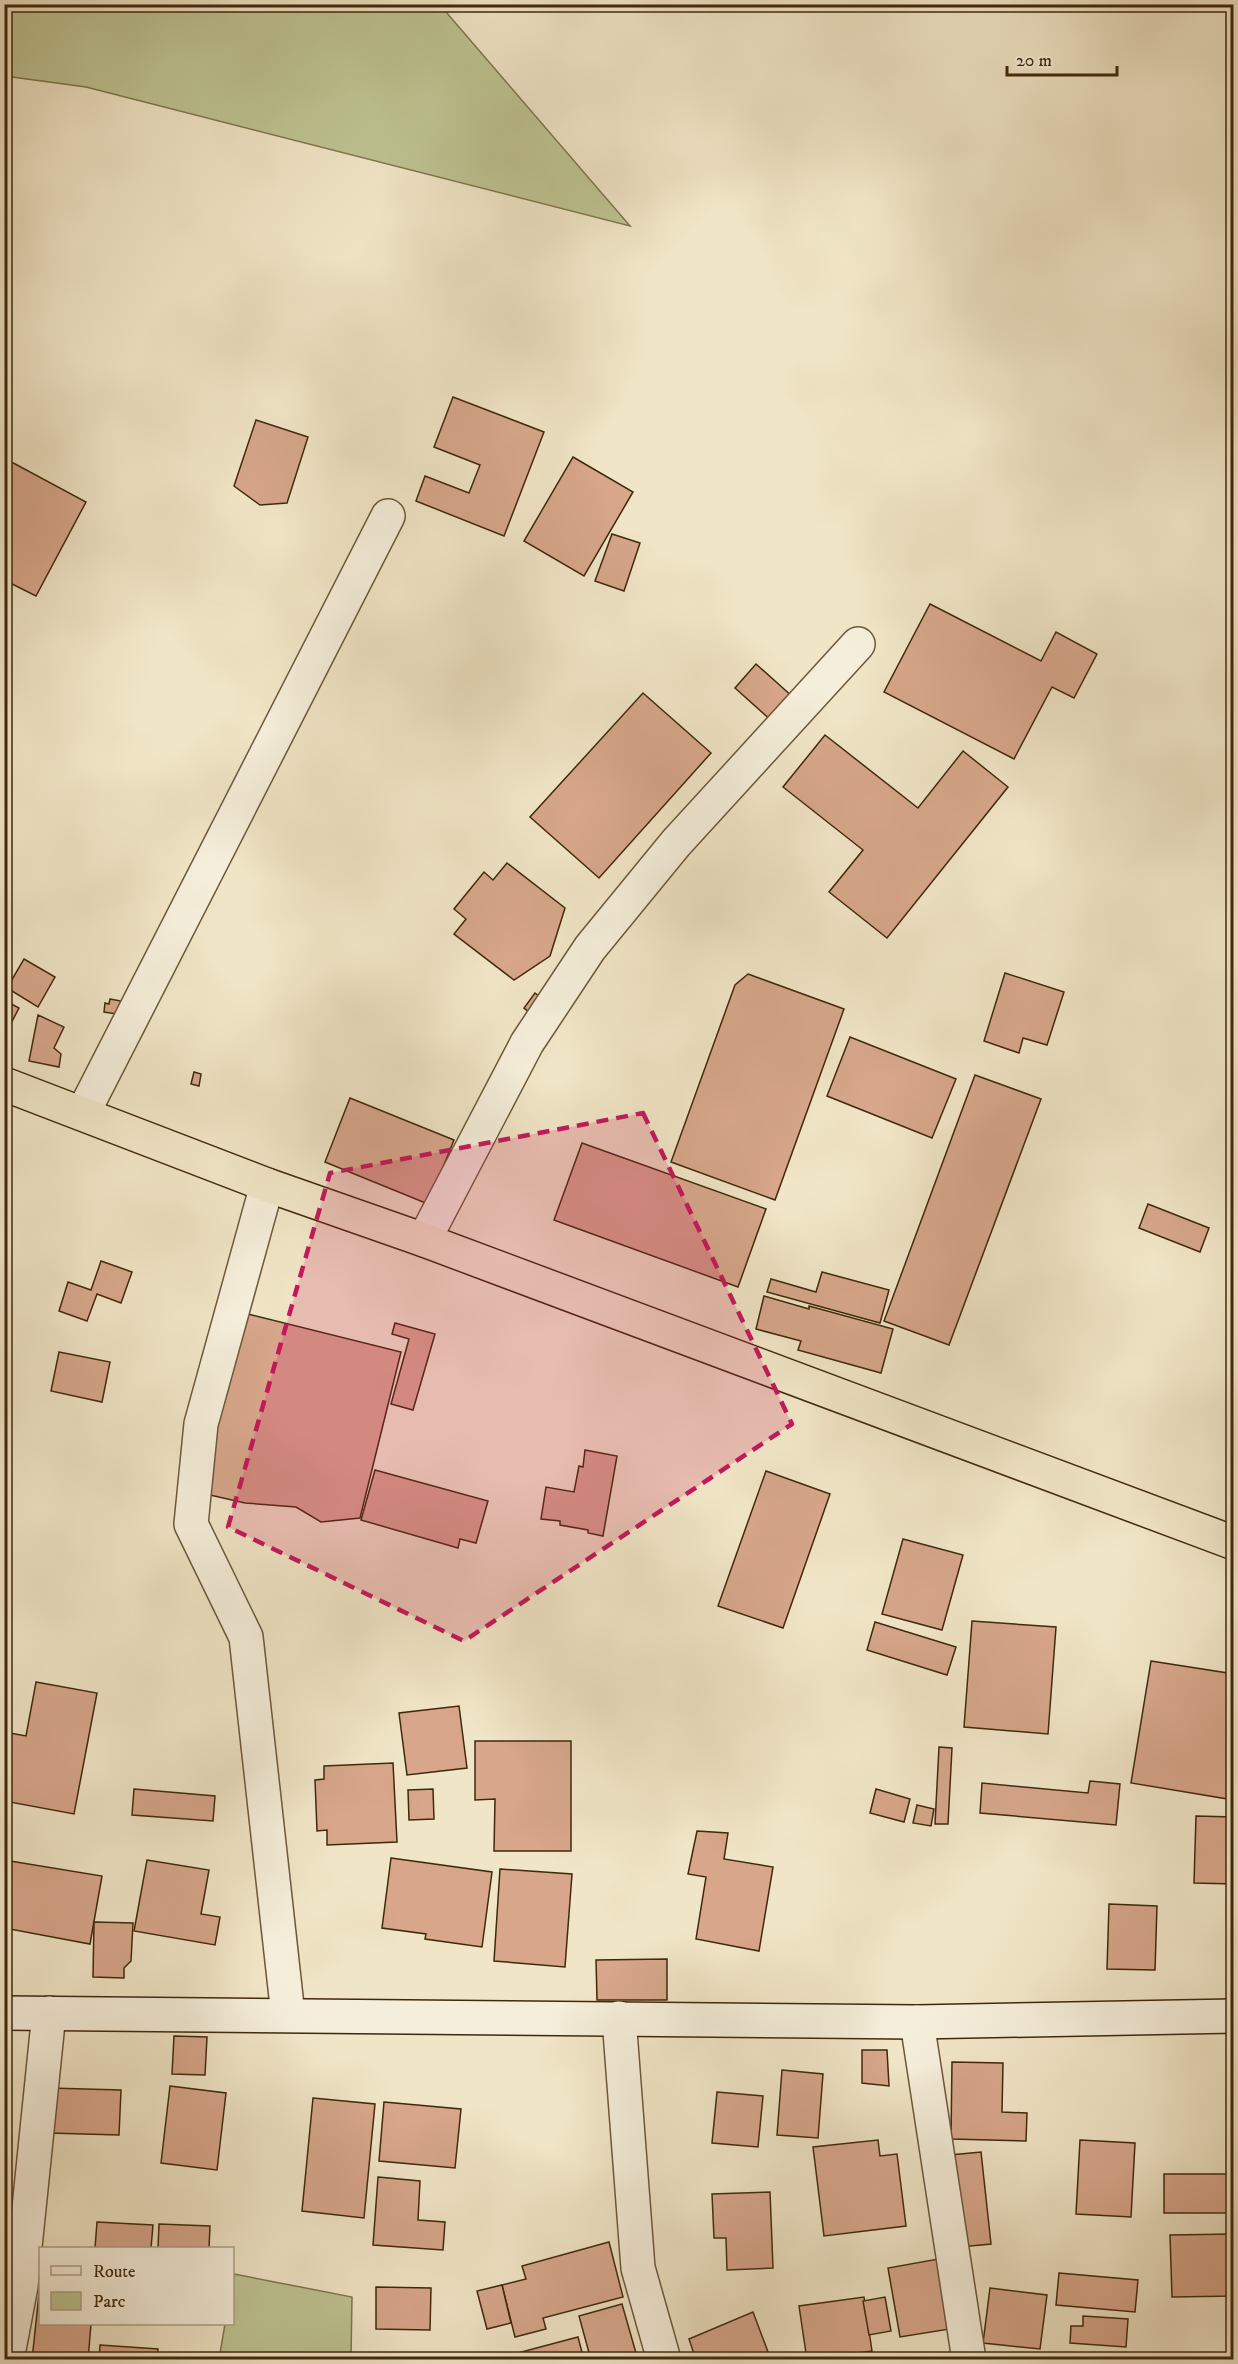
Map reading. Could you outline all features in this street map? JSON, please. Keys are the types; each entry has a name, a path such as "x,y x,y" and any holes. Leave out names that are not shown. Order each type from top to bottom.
{"highway":[{"path":"4,1084 267,1185 424,1240 1233,1543"}],"street":[{"path":"83,1113 388,516"},
{"path":"424,1240 527,1043 590,948 676,843 858,644"},
{"path":"267,1185 201,1424 191,1524 246,1637 288,2015"},
{"path":"4,2013 917,2022 1233,2016"},
{"path":"7,2360 21,2286 49,2013"},
{"path":"620,2018 638,2268 664,2360"},
{"path":"917,2022 969,2360"}],"highlighted area":[{"path":"643,1113 792,1424 464,1641 228,1527 330,1173"}],"green space":[{"path":"5,4 440,5 630,226 86,87 5,76"},
{"path":"234,2274 352,2297 351,2359 219,2359 225,2325 234,2325"}],"building":[{"path":"453,397 544,432 504,536 416,501 425,476 469,493 480,465 434,447"},
{"path":"256,420 308,437 287,503 260,505 234,486"},
{"path":"573,457 633,492 584,576 524,541"},
{"path":"4,458 86,502 36,596 4,580"},
{"path":"612,534 640,543 624,591 595,581"},
{"path":"930,604 1041,661 1056,632 1097,654 1074,698 1052,687 1014,759 884,692"},
{"path":"756,664 794,698 773,722 735,688"},
{"path":"643,693 711,753 599,878 530,817"},
{"path":"825,735 918,808 963,751 1008,787 887,938 829,892 863,850 783,787"},
{"path":"507,863 565,908 550,956 514,980 454,934 466,919 454,909 484,872 493,880"},
{"path":"24,959 55,977 38,1007 7,988"},
{"path":"1005,973 1064,992 1047,1045 1023,1038 1019,1053 984,1041"},
{"path":"748,974 844,1009 775,1200 671,1162 735,985"},
{"path":"535,993 550,1005 539,1020 524,1008"},
{"path":"110,999 121,1001 117,1014 104,1012 105,1003 109,1004"},
{"path":"4,1000 19,1008 6,1033 4,1032"},
{"path":"38,1015 64,1027 54,1048 61,1054 59,1067 29,1061"},
{"path":"850,1037 956,1079 932,1138 827,1096"},
{"path":"194,1072 201,1074 199,1086 191,1084"},
{"path":"975,1075 1041,1099 949,1345 884,1321"},
{"path":"350,1098 454,1140 428,1204 325,1162"},
{"path":"582,1143 766,1209 738,1287 554,1220"},
{"path":"1148,1204 1209,1228 1200,1252 1139,1228"},
{"path":"101,1261 132,1272 121,1303 97,1294 87,1321 59,1311 68,1282 91,1290"},
{"path":"822,1272 889,1290 880,1323 767,1292 771,1279 816,1292"},
{"path":"764,1296 893,1329 881,1373 798,1350 801,1341 756,1329"},
{"path":"244,1313 401,1352 360,1518 321,1522 296,1507 245,1503 201,1493"},
{"path":"395,1323 435,1334 413,1410 391,1404 409,1339 392,1334"},
{"path":"59,1352 110,1362 102,1402 51,1391"},
{"path":"585,1450 617,1456 603,1536 588,1533 588,1530 560,1525 560,1521 541,1519 546,1487 574,1492 579,1466 583,1467"},
{"path":"375,1470 488,1501 476,1543 460,1539 458,1548 361,1520"},
{"path":"766,1471 830,1494 783,1628 718,1606"},
{"path":"903,1539 963,1555 942,1630 882,1614"},
{"path":"972,1621 1056,1627 1048,1734 964,1727"},
{"path":"875,1622 956,1647 947,1675 867,1650"},
{"path":"1151,1661 1234,1674 1234,1800 1131,1783"},
{"path":"36,1682 97,1693 74,1814 4,1801 4,1732 26,1736"},
{"path":"459,1706 467,1768 407,1775 399,1713"},
{"path":"475,1741 571,1741 571,1851 494,1851 495,1799 475,1800"},
{"path":"939,1747 952,1748 948,1824 935,1824"},
{"path":"393,1763 397,1842 327,1845 327,1830 317,1831 315,1780 324,1779 324,1766"},
{"path":"1090,1781 1120,1784 1116,1825 980,1813 982,1783 1088,1793"},
{"path":"134,1789 215,1796 213,1821 132,1815"},
{"path":"433,1789 434,1819 409,1820 408,1790"},
{"path":"876,1789 910,1799 904,1822 870,1813"},
{"path":"917,1805 934,1809 931,1826 913,1823"},
{"path":"1196,1816 1234,1817 1234,1884 1194,1883"},
{"path":"697,1831 728,1833 724,1859 773,1867 759,1951 696,1939 706,1877 688,1874"},
{"path":"391,1858 492,1872 482,1947 425,1939 426,1934 382,1928"},
{"path":"4,1860 102,1876 90,1944 4,1928"},
{"path":"147,1860 209,1870 201,1914 220,1917 215,1945 134,1931"},
{"path":"500,1869 572,1874 565,1967 494,1961"},
{"path":"1109,1904 1157,1906 1155,1970 1107,1969"},
{"path":"94,1922 133,1923 131,1961 124,1968 124,1978 93,1977"},
{"path":"667,1959 667,2000 597,2000 596,1960"},
{"path":"174,2036 207,2037 205,2075 172,2074"},
{"path":"862,2050 887,2050 889,2086 862,2083"},
{"path":"952,2062 1003,2063 1002,2112 1027,2113 1026,2141 951,2139"},
{"path":"782,2070 823,2074 818,2138 777,2135"},
{"path":"170,2086 226,2093 217,2170 161,2163"},
{"path":"49,2088 121,2090 119,2135 48,2133"},
{"path":"717,2092 763,2096 758,2147 712,2143"},
{"path":"313,2098 375,2104 364,2218 302,2211"},
{"path":"384,2102 461,2109 455,2168 379,2161"},
{"path":"878,2140 880,2156 897,2154 906,2226 824,2236 813,2147"},
{"path":"1080,2140 1135,2143 1131,2217 1076,2214"},
{"path":"981,2152 991,2244 960,2247 950,2155"},
{"path":"1164,2174 1234,2174 1234,2213 1164,2213"},
{"path":"378,2177 420,2181 418,2220 445,2222 443,2250 373,2245"},
{"path":"770,2192 773,2268 727,2270 726,2238 714,2238 712,2194"},
{"path":"97,2222 153,2225 151,2247 95,2247"},
{"path":"159,2224 210,2226 209,2247 158,2247"},
{"path":"1234,2234 1234,2296 1172,2297 1170,2235"},
{"path":"609,2242 623,2297 543,2318 546,2329 515,2337 502,2285 526,2279 522,2266"},
{"path":"938,2259 950,2329 900,2337 888,2268"},
{"path":"1059,2273 1138,2280 1135,2312 1056,2305"},
{"path":"502,2285 511,2323 487,2329 477,2291"},
{"path":"376,2287 431,2288 430,2330 376,2329"},
{"path":"990,2288 1047,2295 1040,2349 983,2343"},
{"path":"39,2294 39,2325 91,2325 88,2360 32,2360"},
{"path":"864,2297 872,2351 807,2360 799,2306"},
{"path":"885,2297 891,2331 869,2335 863,2301"},
{"path":"622,2304 638,2360 591,2360 579,2316"},
{"path":"753,2312 771,2360 696,2360 689,2339"},
{"path":"1083,2316 1128,2319 1126,2347 1070,2343 1071,2326 1083,2326"},
{"path":"578,2337 584,2360 511,2360 510,2355"},
{"path":"100,2345 158,2349 157,2360 99,2360"}]}
